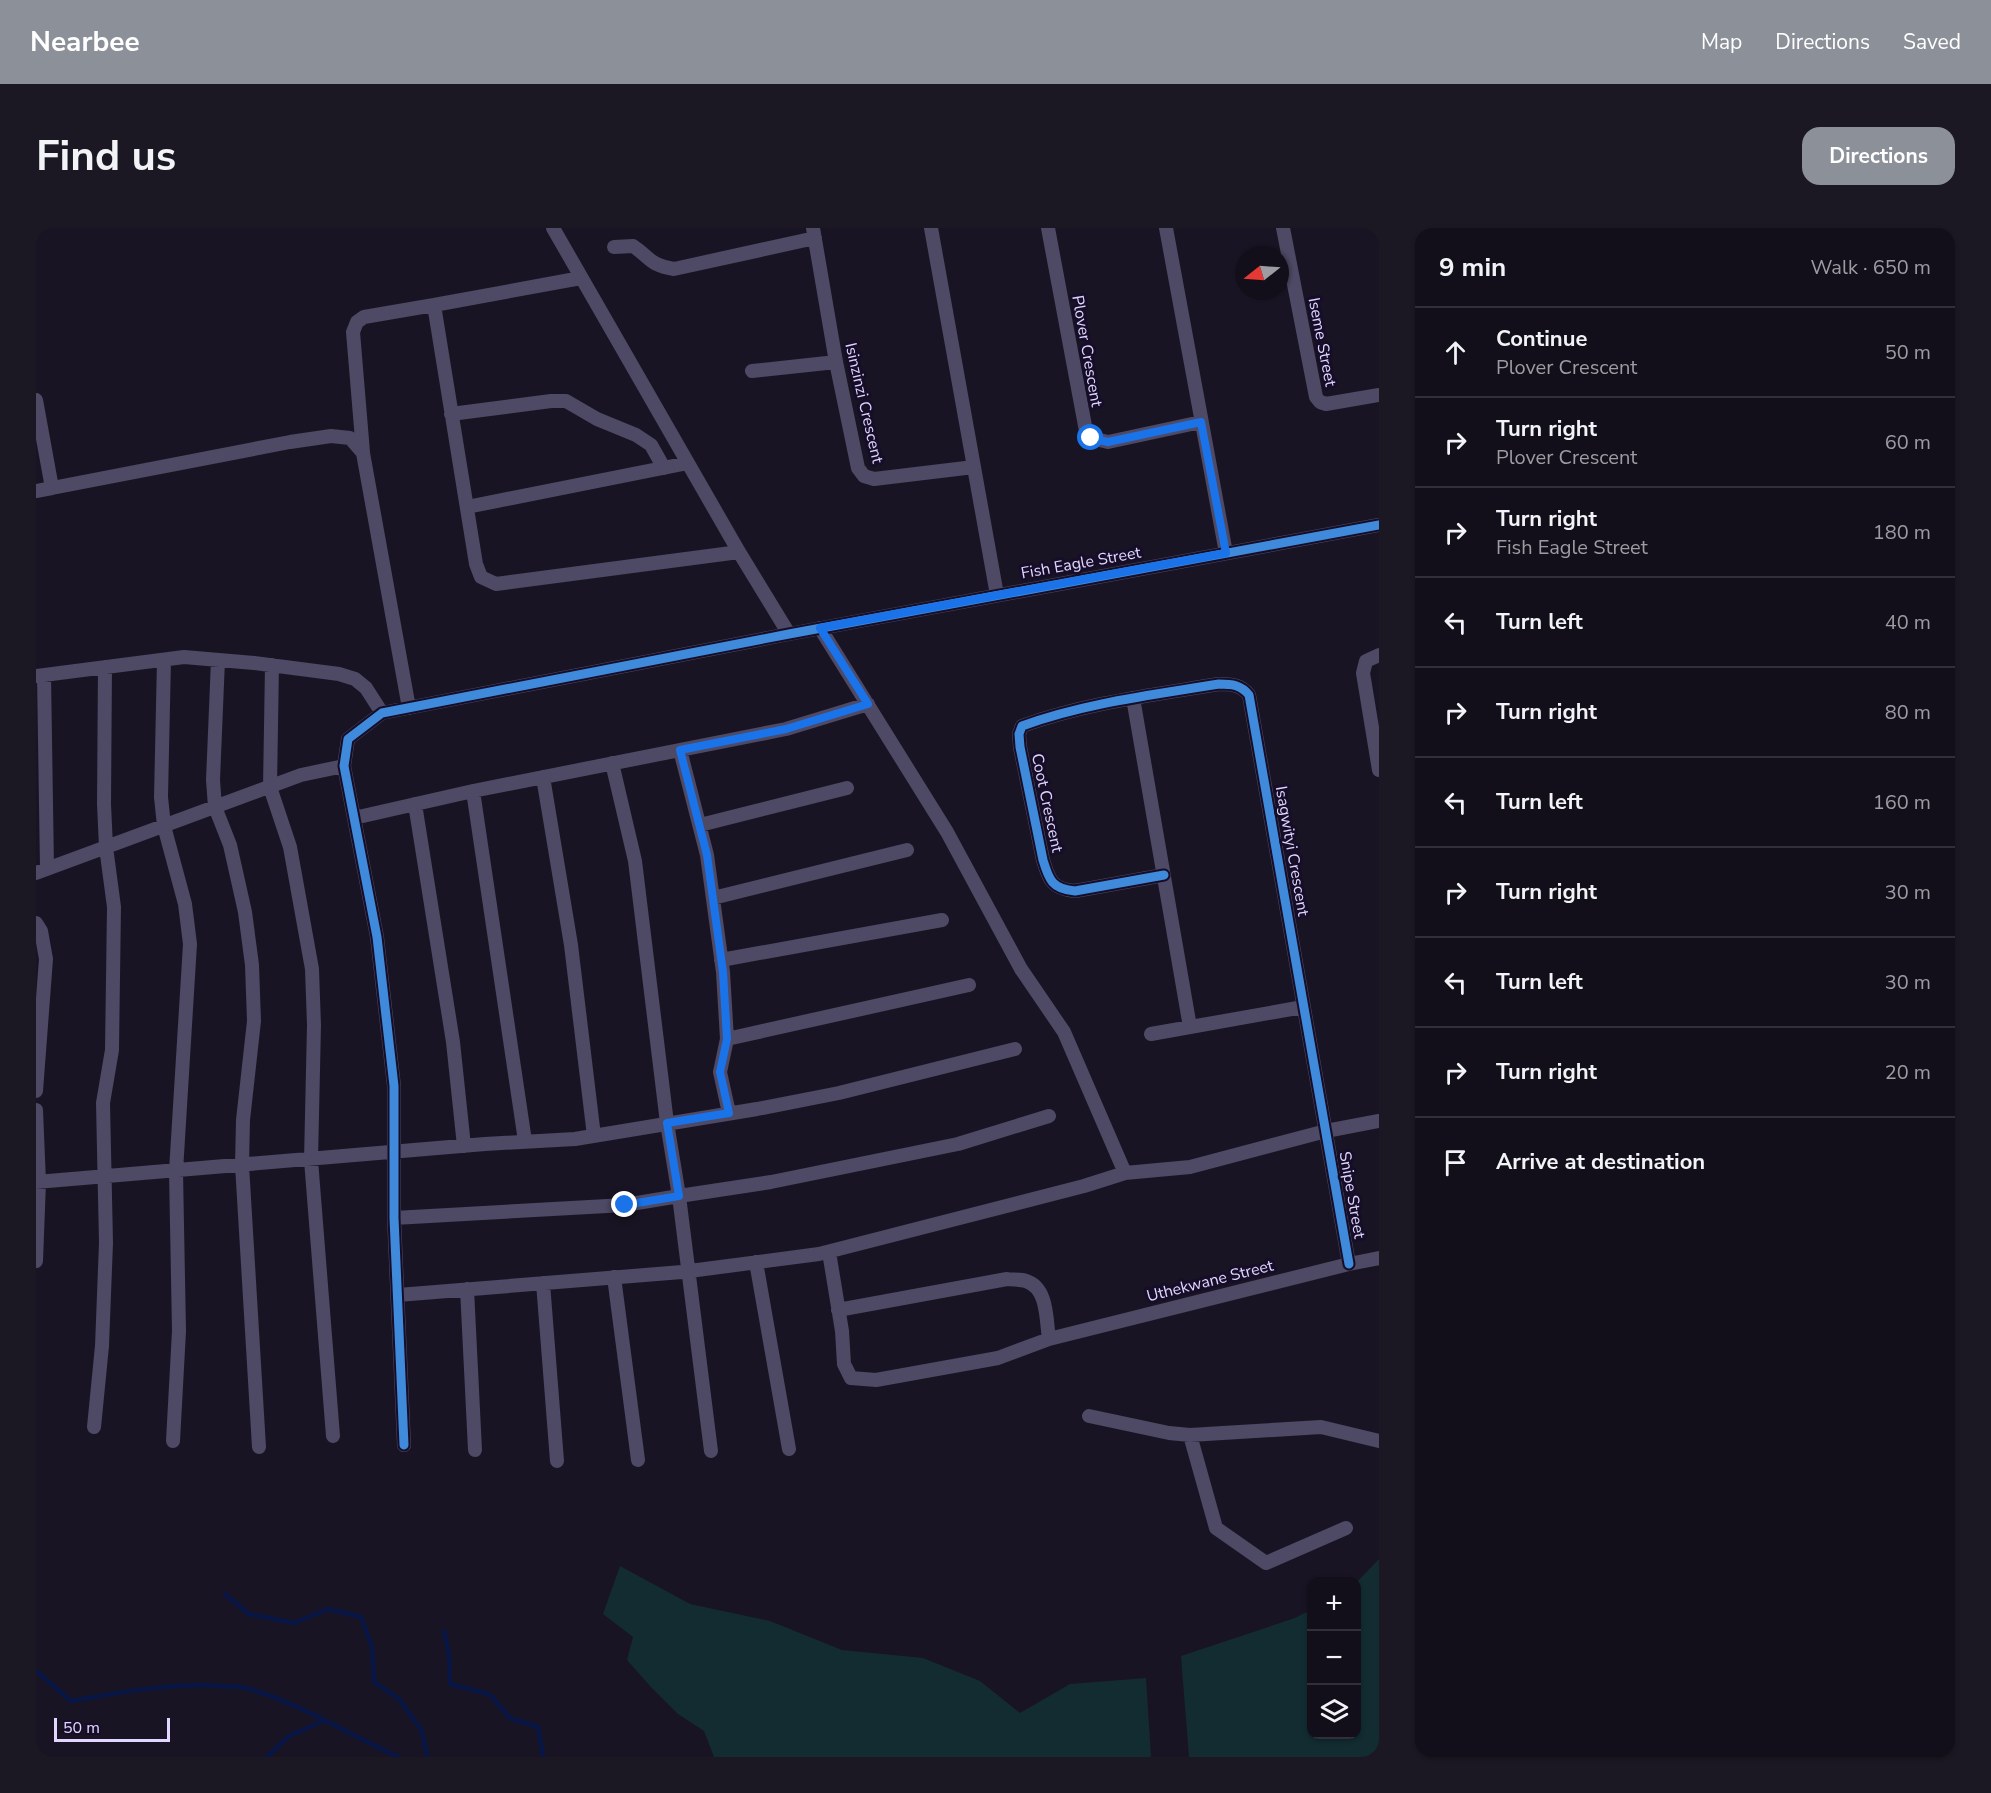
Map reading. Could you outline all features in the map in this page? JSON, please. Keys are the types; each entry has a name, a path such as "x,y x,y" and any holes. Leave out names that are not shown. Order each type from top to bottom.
{"street":[{"path":"553,228 738,552 789,634"},
{"path":"932,228 997,595"},
{"name":"Plover Crescent","path":"1048,228 1086,431 1091,438 1108,442 1201,422"},
{"path":"1166,228 1226,553"},
{"name":"Iseme Street","path":"1283,228 1316,397 1320,402 1326,404 1379,395"},
{"path":"614,247 633,246 659,266 674,269 814,233"},
{"name":"Isinzinzi Crescent","path":"814,233 836,362 858,468 864,476 874,479 974,467"},
{"path":"409,708 363,453 353,332 357,322 364,317 581,278"},
{"path":"434,304 476,564 481,577 496,584 738,552"},
{"path":"752,371 836,362"},
{"path":"36,400 52,488"},
{"path":"452,414 551,400 566,401 597,419 636,435 651,445 664,468"},
{"path":"36,491 331,436 350,438 363,453"},
{"path":"467,507 688,463"},
{"name":"Fish Eagle Street","path":"382,713 820,628 1379,525"},
{"path":"820,628 947,832 1021,969 1064,1032 1125,1173"},
{"path":"1379,655 1366,661 1362,672 1379,770"},
{"path":"344,766 301,775 41,870 40,676 184,657 272,665 339,674 355,679 366,688 382,713 348,739 344,766 377,937 394,1086 394,1218 404,1445"},
{"path":"164,660 161,797 164,826 185,904 190,944 176,1171 179,1331 172,1441"},
{"path":"218,660 213,780 215,807 230,845 245,912 252,965 254,1021 243,1120 242,1165 259,1447"},
{"path":"272,665 270,787 290,847 312,969 314,1025 311,1160 333,1436"},
{"path":"94,1427 102,1346 106,1243 103,1103 112,1050 114,907 106,847 104,804 105,667"},
{"name":"Isagwityi Crescent","path":"1133,698 1232,684 1244,689 1249,695 1326,1131"},
{"path":"1133,698 1190,1027"},
{"name":"Coot Crescent","path":"1133,698 1056,715 1022,726 1019,734 1020,747 1043,860 1048,876 1055,886 1063,890 1075,891 1164,875"},
{"path":"354,818 473,791 786,729 868,704"},
{"path":"680,750 707,855 713,898 721,960 727,1039 720,1072 729,1113"},
{"path":"612,763 635,861 711,1451"},
{"path":"543,777 571,945 594,1136"},
{"path":"700,825 847,788"},
{"path":"473,791 525,1142"},
{"path":"415,804 453,1042 464,1146"},
{"path":"713,898 907,850"},
{"path":"721,960 942,920"},
{"path":"36,923 41,931 46,959 36,1091"},
{"path":"727,1039 969,985"},
{"path":"1151,1034 1304,1007"},
{"path":"38,1182 464,1146 575,1139 839,1093 1015,1049"},
{"path":"36,1110 38,1182 36,1261"},
{"path":"394,1218 625,1205 771,1182 958,1144 1049,1116"},
{"path":"398,1295 689,1271 829,1252 1084,1186 1125,1173 1190,1167 1326,1131 1379,1121"},
{"name":"Snipe Street","path":"1326,1131 1349,1264"},
{"path":"829,1252 838,1310 1007,1279 1026,1280 1039,1288 1044,1303 1049,1339"},
{"name":"Uthekwane Street","path":"838,1310 844,1364 852,1378 876,1380 998,1358 1049,1339 1379,1258"},
{"path":"756,1262 789,1449"},
{"path":"614,1277 638,1460"},
{"path":"543,1283 557,1461"},
{"path":"467,1290 476,1449"},
{"path":"1089,1416 1169,1433 1190,1435 1321,1427 1379,1441"},
{"path":"1190,1435 1216,1528 1266,1563 1346,1528"}],"green space":[{"path":"1379,1559 1379,1757 1189,1757 1181,1656 1307,1612 1307,1739 1361,1739 1361,1578"},
{"path":"620,1566 690,1604 770,1621 842,1650 923,1658 980,1681 1020,1713 1070,1684 1146,1678 1151,1757 714,1757 704,1731 678,1714 627,1660 633,1637 603,1614"}],"waterway":[{"path":"225,1594 249,1614 294,1623 328,1609 361,1617 372,1647 374,1682 399,1699 422,1731 427,1757"},
{"path":"444,1631 449,1655 450,1684 489,1694 510,1718 538,1727 543,1757"},
{"path":"36,1671 71,1701 164,1687 202,1685 246,1688 307,1711 399,1757"},
{"path":"267,1757 289,1736 325,1720"}],"cycle path":[{"path":"404,1445 394,1218 394,1086 377,937 344,766 348,739 382,713 789,634 1379,525"},
{"path":"1164,875 1075,891 1056,886 1047,873 1043,860 1020,747 1019,734 1022,726 1070,711 1219,684 1236,686 1249,695 1349,1264"}],"route":[{"path":"625,1205 679,1196 667,1123 729,1113 720,1072 727,1039 723,972 707,855 680,750 786,729 868,704 820,628 1226,553 1201,422 1108,442 1091,438"}]}
